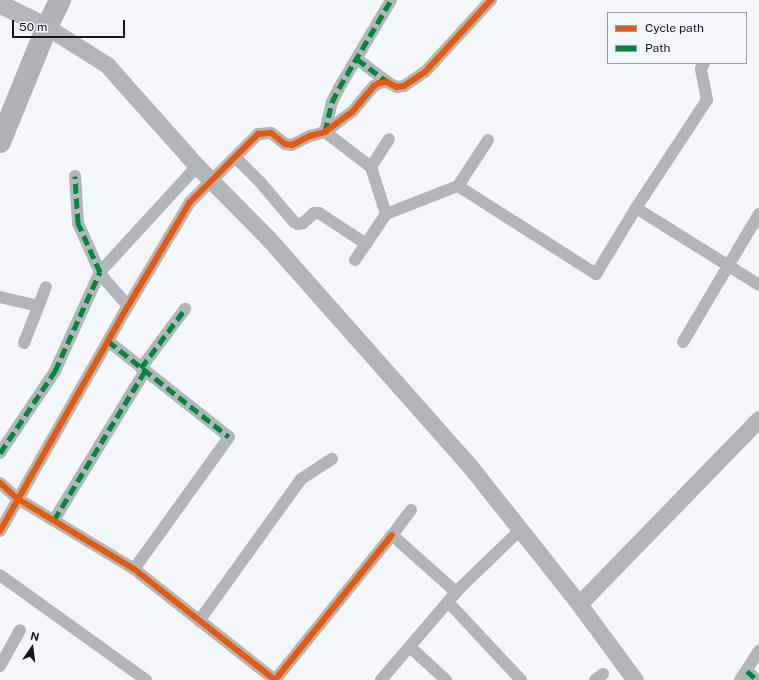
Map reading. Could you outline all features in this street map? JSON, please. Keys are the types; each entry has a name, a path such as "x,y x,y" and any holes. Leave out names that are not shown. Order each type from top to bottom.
{"highway":[{"path":"0,142 47,27 60,0"}],"main road":[{"path":"0,4 47,27 107,65 197,166 268,238 469,465 579,604 635,680"},
{"path":"579,604 759,419"}],"street":[{"path":"325,132 332,102 391,0"},
{"path":"357,59 387,82 397,87 404,86 425,72 491,0"},
{"path":"458,186 596,274 636,208 707,100 701,69 704,64"},
{"path":"0,531 128,306 190,202 236,158 258,134 271,133 285,144 292,145 310,136 325,132 352,112 374,86 387,82"},
{"path":"325,132 371,167 386,214"},
{"path":"371,167 389,139"},
{"path":"355,260 386,214 458,186 488,140"},
{"path":"236,158 260,182 294,222 298,224 303,223 314,213 319,213 366,244"},
{"path":"0,453 55,371 100,272 197,166"},
{"path":"75,176 78,223 100,272 128,306"},
{"path":"636,208 759,285"},
{"path":"684,342 759,214"},
{"path":"24,343 46,287"},
{"path":"0,297 38,306"},
{"path":"54,520 143,369 185,309"},
{"path":"108,341 229,437 134,569"},
{"path":"199,621 301,479 332,459"},
{"path":"0,483 18,499 134,569 275,680 412,510"},
{"path":"380,680 456,592 520,530"},
{"path":"392,534 456,592"},
{"path":"0,575 146,680"},
{"path":"448,602 521,680"},
{"path":"0,666 20,630"},
{"path":"410,646 446,680"},
{"path":"758,680 743,676 759,651"}],"marked path":[{"path":"325,132 332,102 391,0"},
{"path":"357,59 387,82"},
{"path":"0,453 55,371 100,272 78,223 75,176"},
{"path":"141,368 185,309"},
{"path":"108,341 229,437"},
{"path":"54,520 145,371"},
{"path":"747,671 757,680"}],"cycle path":[{"path":"0,531 128,306 190,202 258,134 271,133 285,144 292,145 310,136 325,132 352,112 374,86 379,83 387,82 397,87 404,86 425,72 491,0"},
{"path":"0,483 18,499 134,569 275,680 392,535"}]}
